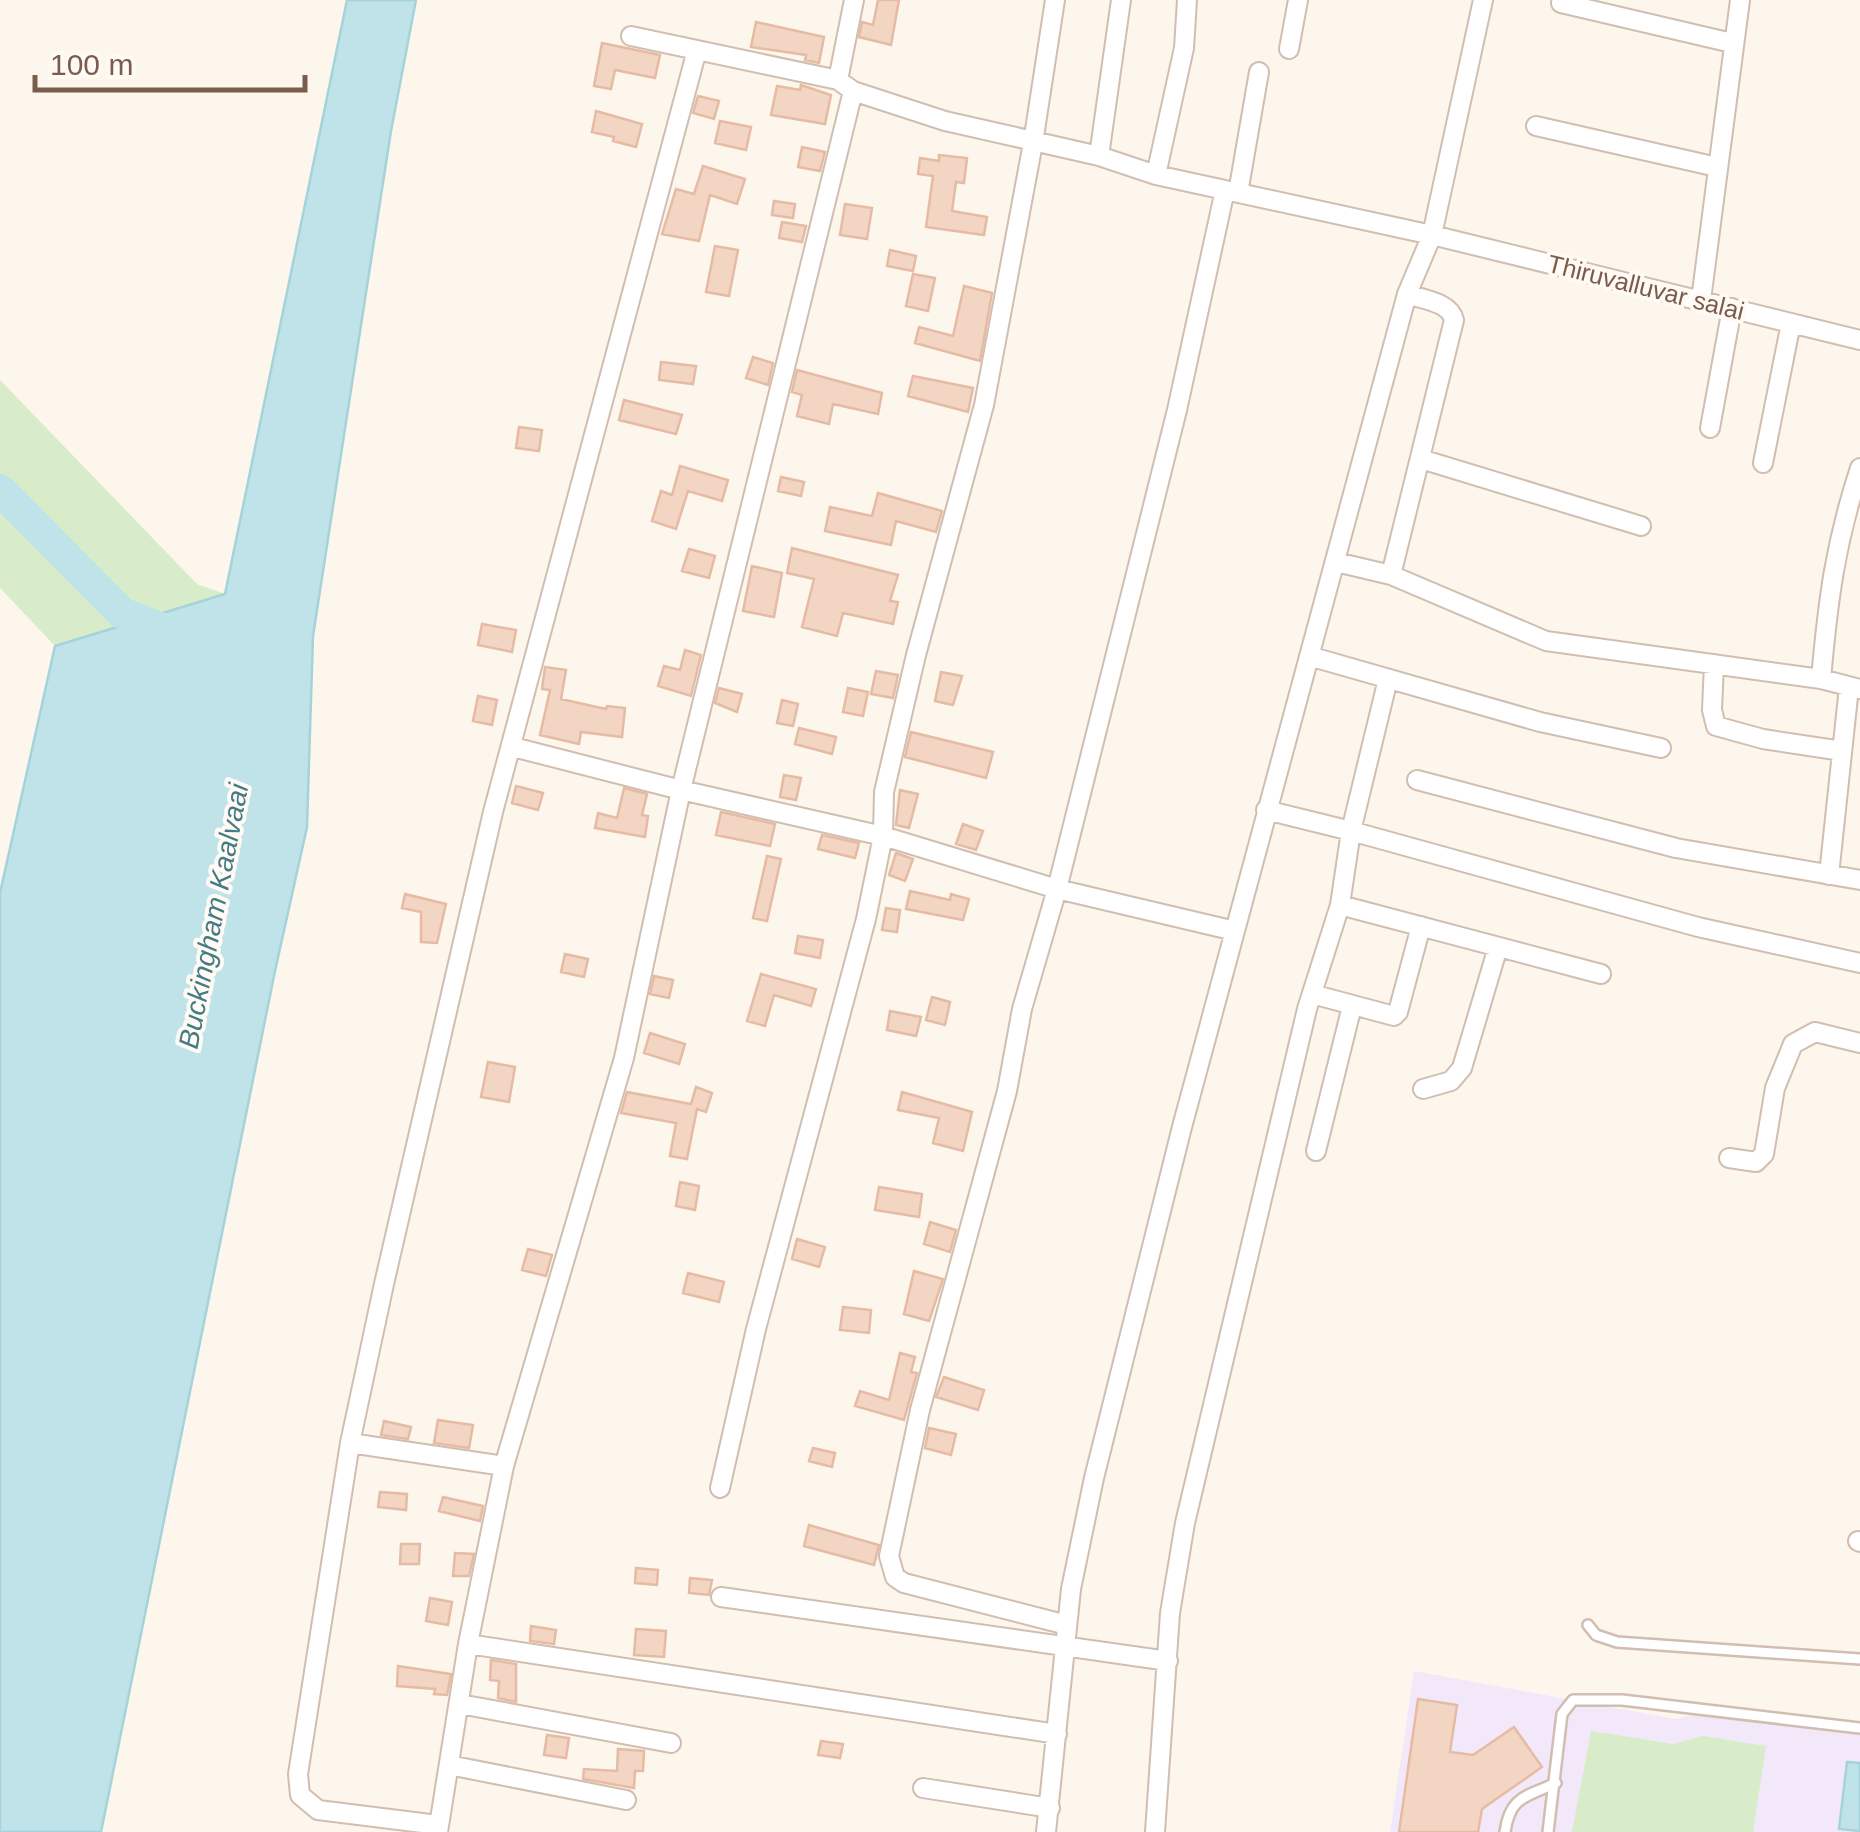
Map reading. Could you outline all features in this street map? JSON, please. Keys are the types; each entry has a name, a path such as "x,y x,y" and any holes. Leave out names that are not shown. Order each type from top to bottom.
{"street":[{"path":"697,50 493,812 350,1443 298,1787 307,1804 318,1810 438,1829 468,1644 504,1466 624,1058 681,790 845,86 854,0"},
{"path":"720,1488 756,1329 862,936 883,836 884,792 916,655 984,405 1033,143 1055,0"},
{"path":"1099,156 1121,0"},
{"path":"1156,175 1184,48 1187,0"},
{"path":"1289,50 1298,0"},
{"path":"1046,1832 1071,1589 1094,1478 1266,810 1407,294 1432,235 1483,0"},
{"path":"1701,300 1740,0"},
{"path":"1560,3 1732,43"},
{"name":"Thiruvalluvar salai","path":"631,36 845,86 944,120 1099,156 1156,175 1432,235 1860,340"},
{"path":"1067,1625 904,1583 895,1577 890,1556 920,1410 1007,1091 1022,1010 1056,889 1260,72"},
{"path":"1536,126 1717,168"},
{"path":"1391,575 1454,320 1445,306 1407,294"},
{"path":"1710,428 1732,308"},
{"path":"1763,463 1791,323"},
{"path":"1421,459 1640,526"},
{"path":"1821,679 1830,578 1840,526 1860,468"},
{"path":"1336,562 1391,575 1546,641 1821,679 1854,688 1842,750 1828,875"},
{"path":"1309,656 1540,722 1662,748"},
{"path":"1714,664 1712,710 1716,726 1762,739 1842,750"},
{"path":"1155,1832 1170,1613 1185,1523 1312,994 1340,905 1351,831 1388,678"},
{"path":"513,747 883,836 1056,889 1234,932"},
{"path":"1417,780 1676,848 1860,880"},
{"path":"1266,810 1698,927 1860,963"},
{"path":"1340,905 1601,974"},
{"path":"1312,994 1389,1017 1398,1012 1421,926"},
{"path":"1423,1089 1452,1081 1462,1068 1498,947"},
{"path":"1316,1151 1352,1006"},
{"path":"1730,1158 1756,1162 1764,1154 1776,1088 1793,1044 1815,1032 1860,1043"},
{"path":"350,1443 504,1466"},
{"path":"720,1597 1168,1661"},
{"path":"468,1644 1058,1734"},
{"path":"460,1704 671,1743"},
{"path":"450,1765 626,1800"},
{"path":"922,1788 1050,1808"}],"lane":[{"path":"1588,1625 1596,1635 1617,1642 1860,1659"},
{"path":"1548,1832 1562,1714 1572,1700 1622,1700 1860,1728"},
{"path":"1505,1832 1508,1812 1516,1802 1556,1783"}],"shaded area":[{"path":"1414,1671 1676,1719 1697,1714 1860,1734 1860,1832 1390,1832"}],"green space":[{"path":"0,380 197,584 225,594 55,646 0,588"},
{"path":"1591,1731 1673,1744 1703,1736 1766,1746 1753,1832 1572,1832"}],"water":[{"name":"Buckingham Kaalvaai","path":"347,0 416,0 391,131 313,636 307,827 101,1832 0,1832 0,893 55,646 225,594"},
{"path":"1847,1762 1860,1763 1860,1831 1839,1829"}],"building":[{"path":"878,0 899,0 891,45 859,37 862,22 873,25"},
{"path":"756,22 824,37 819,63 805,60 806,55 751,47"},
{"path":"602,43 660,55 655,78 615,70 611,89 594,86"},
{"path":"801,85 831,95 825,124 771,115 777,86 800,90"},
{"path":"698,96 719,101 714,119 693,113"},
{"path":"596,111 642,124 636,147 592,132"},
{"path":"720,121 751,127 746,150 715,143"},
{"path":"802,147 825,152 820,171 798,167"},
{"path":"939,155 967,158 964,183 956,182 952,211 987,217 984,235 926,227 933,176 918,174 920,158 939,161"},
{"path":"703,166 745,179 737,204 710,195 699,241 662,234 676,189 694,194"},
{"path":"774,201 795,204 793,218 772,215"},
{"path":"845,204 872,208 867,239 840,235"},
{"path":"782,222 806,226 802,242 779,238"},
{"path":"715,246 738,250 729,296 706,292"},
{"path":"890,250 916,256 913,271 887,266"},
{"path":"913,274 935,278 928,311 906,306"},
{"path":"964,286 992,293 980,361 915,343 919,327 953,336"},
{"path":"753,357 773,363 768,385 746,378"},
{"path":"661,362 696,366 693,384 659,380"},
{"path":"797,370 882,393 878,414 833,404 829,424 797,416 802,395 792,392"},
{"path":"913,376 973,388 968,412 908,396"},
{"path":"624,400 682,415 676,434 619,420"},
{"path":"519,427 542,430 539,451 516,448"},
{"path":"680,466 728,480 722,501 688,491 676,529 652,521 661,491 672,495"},
{"path":"781,477 804,482 801,496 778,491"},
{"path":"878,493 942,511 936,532 896,521 891,545 825,531 830,507 872,516"},
{"path":"792,548 898,575 890,601 898,602 893,624 843,613 837,636 802,627 814,579 787,573"},
{"path":"689,549 715,556 709,578 682,571"},
{"path":"752,566 782,573 774,617 743,611"},
{"path":"482,624 516,630 512,652 478,645"},
{"path":"685,650 701,655 691,696 658,686 664,666 680,670"},
{"path":"545,667 566,670 561,699 606,709 625,708 622,737 581,732 579,744 540,735 550,690 542,689"},
{"path":"876,671 898,675 893,698 871,694"},
{"path":"941,672 962,676 953,705 935,701"},
{"path":"719,688 742,694 737,712 715,703"},
{"path":"848,688 868,692 863,716 843,712"},
{"path":"478,696 497,700 492,725 473,721"},
{"path":"782,700 798,704 793,726 777,723"},
{"path":"799,728 836,737 832,754 795,744"},
{"path":"911,732 993,752 986,778 905,757"},
{"path":"784,775 801,778 796,800 780,797"},
{"path":"516,786 543,793 538,810 512,803"},
{"path":"624,788 647,794 642,815 648,816 645,837 595,828 598,813 617,818"},
{"path":"900,790 918,794 909,828 896,825"},
{"path":"721,812 775,824 770,846 716,835"},
{"path":"963,824 983,831 976,850 956,844"},
{"path":"822,835 859,843 855,858 818,849"},
{"path":"896,853 913,859 905,881 889,875"},
{"path":"767,856 781,859 767,921 753,918"},
{"path":"910,891 950,900 951,894 969,899 963,920 906,909"},
{"path":"405,894 446,904 437,943 421,942 421,912 402,908"},
{"path":"886,908 900,910 897,932 882,930"},
{"path":"798,936 823,940 820,958 795,953"},
{"path":"565,954 588,959 584,977 561,972"},
{"path":"761,974 816,989 811,1006 774,995 765,1026 747,1021"},
{"path":"654,976 673,980 669,998 650,994"},
{"path":"932,997 950,1002 945,1025 926,1020"},
{"path":"890,1011 921,1017 916,1036 887,1030"},
{"path":"650,1033 685,1044 679,1064 644,1053"},
{"path":"488,1062 515,1067 509,1102 481,1097"},
{"path":"696,1087 712,1093 706,1112 697,1109 687,1159 670,1156 676,1123 621,1113 627,1092 691,1104"},
{"path":"902,1092 972,1112 963,1151 933,1143 939,1118 898,1110"},
{"path":"680,1182 699,1186 695,1210 676,1206"},
{"path":"879,1187 922,1194 919,1217 875,1210"},
{"path":"930,1222 956,1230 950,1252 924,1244"},
{"path":"797,1239 825,1247 819,1267 792,1259"},
{"path":"528,1249 552,1255 546,1276 522,1270"},
{"path":"914,1271 943,1279 929,1321 904,1314"},
{"path":"688,1273 724,1282 719,1302 683,1293"},
{"path":"843,1307 871,1310 869,1333 840,1330"},
{"path":"900,1353 915,1357 911,1372 917,1373 904,1420 855,1406 860,1391 889,1400"},
{"path":"944,1377 984,1390 978,1410 936,1397"},
{"path":"438,1420 473,1425 469,1448 434,1443"},
{"path":"384,1421 411,1427 408,1439 381,1435"},
{"path":"929,1428 956,1434 951,1455 925,1448"},
{"path":"813,1448 835,1453 832,1467 809,1461"},
{"path":"380,1492 407,1494 406,1510 378,1507"},
{"path":"443,1497 483,1506 480,1521 439,1511"},
{"path":"809,1525 879,1545 874,1565 804,1546"},
{"path":"401,1544 420,1544 419,1564 400,1564"},
{"path":"455,1553 474,1554 469,1576 453,1576"},
{"path":"636,1568 658,1570 657,1585 635,1583"},
{"path":"690,1578 712,1580 709,1595 689,1593"},
{"path":"430,1598 452,1602 448,1625 426,1621"},
{"path":"531,1626 556,1630 554,1644 530,1641"},
{"path":"636,1629 666,1631 664,1657 634,1655"},
{"path":"491,1660 516,1664 516,1702 498,1698 499,1681 490,1680"},
{"path":"398,1666 451,1674 447,1695 434,1694 435,1689 397,1686"},
{"path":"1418,1699 1457,1705 1450,1752 1473,1755 1514,1727 1542,1767 1482,1809 1478,1832 1399,1832"},
{"path":"547,1735 569,1738 566,1758 544,1755"},
{"path":"821,1741 843,1744 840,1758 818,1755"},
{"path":"618,1749 644,1751 643,1771 635,1771 634,1788 583,1779 584,1769 617,1771"}],"waterway":[{"path":"0,490 122,613 180,636"}]}
